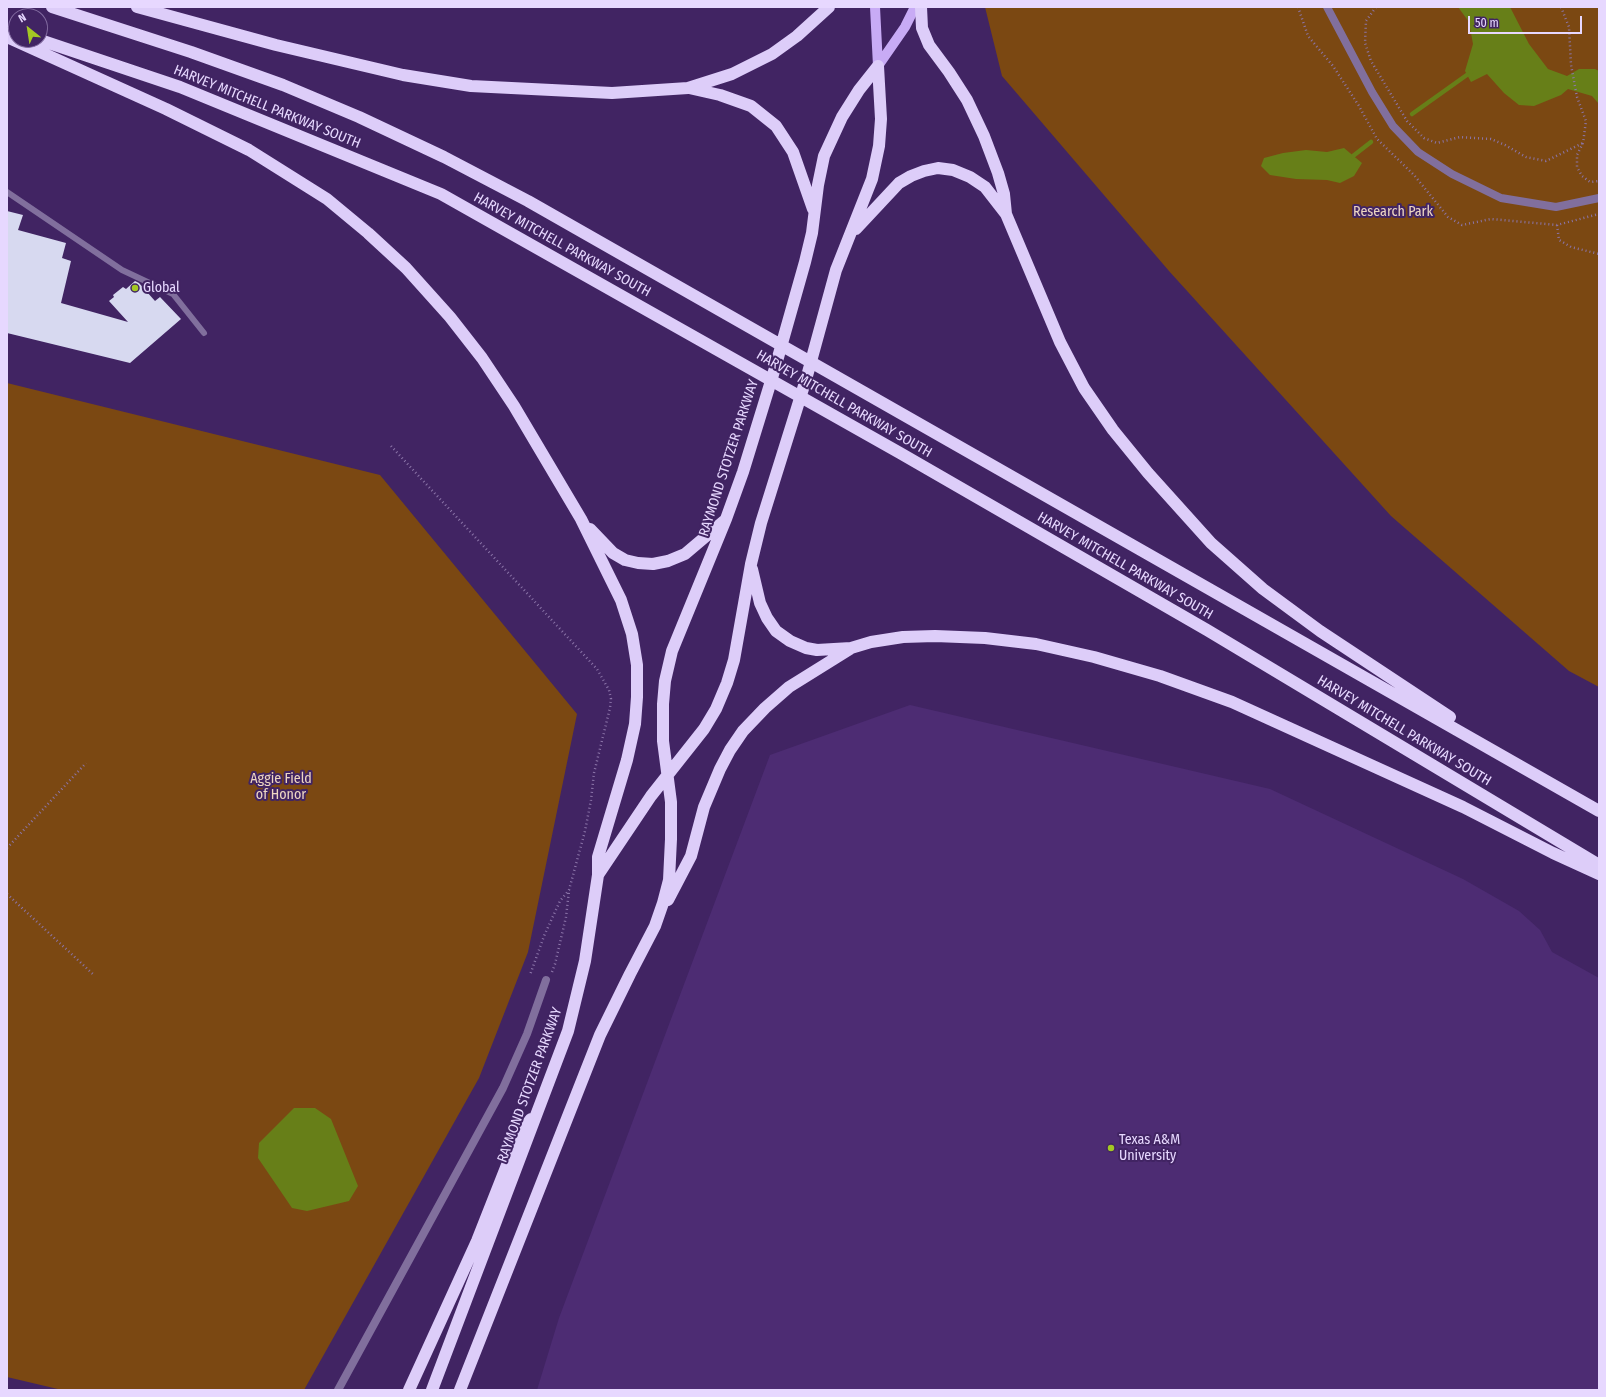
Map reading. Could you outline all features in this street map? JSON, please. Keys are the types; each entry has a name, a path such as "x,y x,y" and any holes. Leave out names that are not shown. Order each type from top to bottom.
{"highway":[{"name":"HARVEY MITCHELL PARKWAY SOUTH","path":"52,7 192,52 283,85 359,117 444,156 535,205 1599,811"},
{"path":"136,7 298,50 403,75 471,86 612,93 688,88 732,74 772,54 797,36 829,7"},
{"path":"921,7 922,28 929,45 967,100 984,136 1004,194 1006,214"},
{"path":"7,37 166,109 249,150 327,199 368,233 406,268 450,317 482,358 514,406 582,519 625,611 632,634 638,697 635,724 627,760 598,857 598,875"},
{"name":"HARVEY MITCHELL PARKWAY SOUTH","path":"48,43 180,87 441,194 880,442 1207,630 1599,865"},
{"name":"RAYMOND STOTZER PARKWAY","path":"460,1390 600,1035 655,926 669,880 671,839 670,802 662,726 667,674 672,651 726,519 743,472 775,368 812,233 814,211 824,156 832,136 859,90 878,66"},
{"name":"RAYMOND STOTZER PARKWAY","path":"432,1390 568,1030 585,961 598,875 651,796 704,729 716,709 727,683 734,660 751,564 761,523 807,376 836,270 847,239 863,206 872,179 879,146 881,119 878,66"},
{"path":"688,88 720,95 751,106 776,126 793,152 814,211"},
{"path":"847,239 899,183 911,176 938,168 953,170 970,177 985,187 1006,214 1060,342 1084,388 1112,430 1203,535 1263,589 1320,631 1542,778"},
{"path":"582,519 603,544 613,553 625,560 653,564 668,561 685,554 726,519"},
{"path":"751,564 760,603 767,618 776,631 790,641 806,648 817,650 851,648 872,642 903,637 935,636 985,638 1036,644 1094,657 1160,676 1232,702 1463,807 1553,853 1599,874"},
{"path":"655,926 691,856 704,807 730,750 743,732 765,708 789,687 851,648"},
{"path":"409,1390 477,1241 520,1132 538,1110"}],"main road":[{"name":"RAYMOND STOTZER PARKWAY","path":"875,7 878,66"},
{"name":"RAYMOND STOTZER PARKWAY","path":"878,66 916,7"}],"street":[{"path":"1327,7 1372,92 1392,126 1418,152 1452,174 1501,198 1556,207 1599,198"},
{"path":"338,1390 503,1088 527,1034 546,980"}],"lane":[{"path":"7,192 122,270 173,294 204,333"}],"path":[{"path":"1376,7 1366,21 1365,43 1371,61 1407,121 1424,138 1437,143 1460,137 1491,139 1526,157 1546,161 1583,143"},
{"path":"1561,7 1569,27 1572,73 1586,121 1583,143 1577,155 1577,167 1582,176 1590,182 1599,181"},
{"path":"1557,225 1560,240 1571,247 1599,254"},
{"path":"391,446 597,669 609,690 611,699 610,708 594,773 585,831 569,890 566,917 555,964 552,973 546,980"},
{"path":"7,848 86,763"},
{"path":"530,975 544,936 560,902 569,890"},
{"path":"7,894 94,975"}],"shaded area":[{"path":"1458,7 1510,7 1529,44 1548,69 1567,76 1579,69 1595,69 1599,71 1599,104 1592,96 1568,89 1561,95 1534,106 1519,105 1504,93 1487,74 1471,82 1465,71 1473,44 1469,22"},
{"path":"1344,148 1362,163 1354,176 1340,183 1327,180 1296,179 1270,175 1261,166 1264,158 1283,153 1306,150 1327,152"},
{"name":"Texas A&M University","path":"910,705 1270,789 1463,879 1519,911 1540,930 1552,952 1599,978 1599,1390 537,1390 559,1318 770,755"},
{"path":"294,1108 315,1108 331,1119 358,1186 349,1201 307,1211 292,1208 258,1158 259,1143"}],"green space":[{"name":"Research Park","path":"985,7 1599,7 1599,687 1569,671 1391,516 1169,271 1002,76"},
{"name":"Aggie Field of Honor","path":"7,383 380,475 577,714 528,952 479,1078 304,1390 62,1390 7,1377"}],"building":[{"name":"Global","path":"7,211 23,215 18,230 66,243 62,258 71,261 61,303 128,322 109,301 114,297 113,295 123,287 126,289 135,281 139,283 155,301 160,297 181,319 130,363 7,333"}],"waterway":[{"path":"1412,114 1471,72"},
{"path":"1353,156 1371,142"}],"place":[{"name":"Global","path":"135,288"},
{"name":"Texas A&M University","path":"1111,1148"}]}
